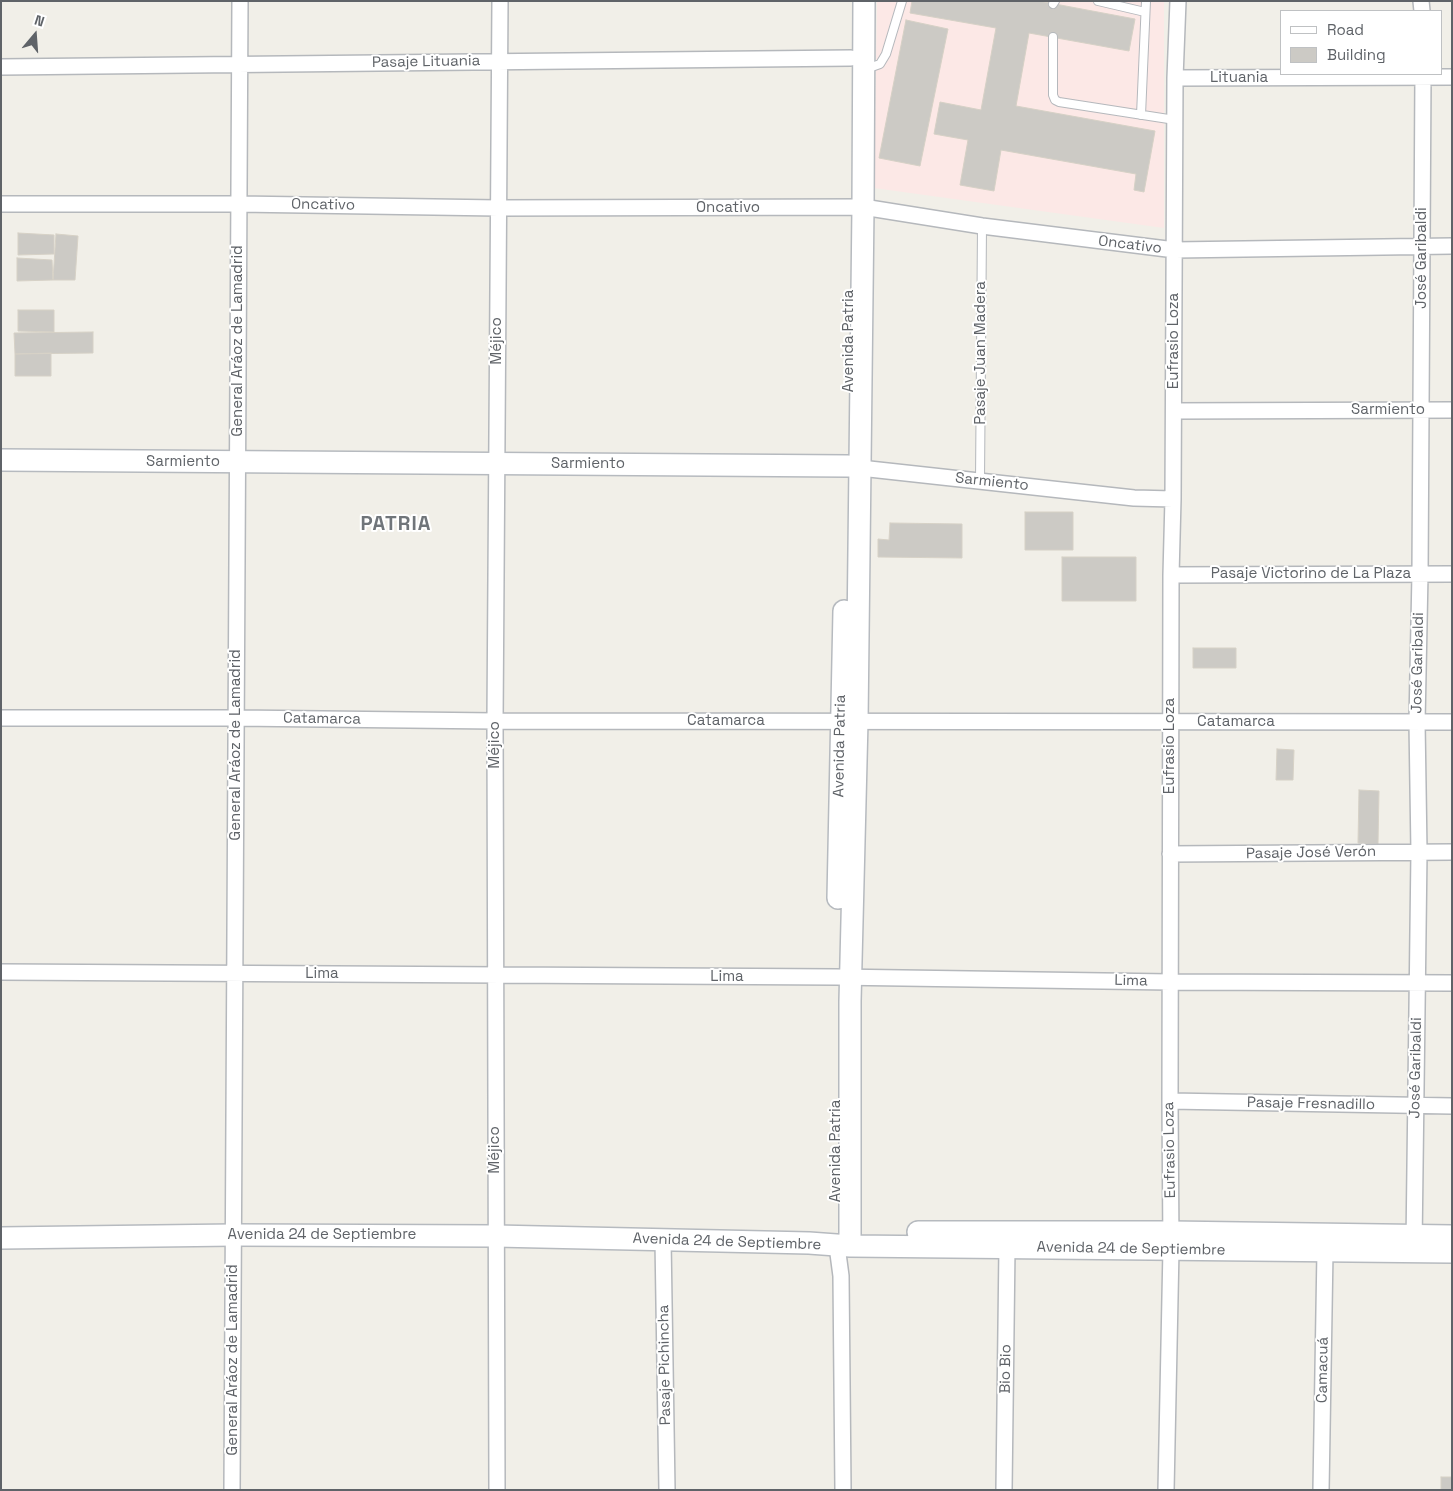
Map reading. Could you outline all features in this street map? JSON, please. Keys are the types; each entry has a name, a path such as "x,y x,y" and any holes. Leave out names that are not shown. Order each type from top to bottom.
{"main road":[{"name":"Avenida Patria","path":"852,1 858,64"},
{"name":"Avenida Patria","path":"843,1239 843,977 854,467 858,64 864,1"},
{"name":"Sarmiento","path":"1,460 854,467"},
{"name":"Avenida 24 de Septiembre","path":"1,1238 234,1235 496,1236 808,1243 843,1239 872,1232 1171,1241 1414,1244 1452,1252"},
{"name":"Avenida 24 de Septiembre","path":"843,1239 1007,1248 1171,1241 1325,1251 1414,1244 1452,1236"}],"street":[{"name":"General Aráoz de Lamadrid","path":"232,1490 240,1"},
{"name":"Méjico","path":"497,1490 494,721 500,1"},
{"name":"Eufrasio Loza","path":"1166,1490 1171,1241 1171,575 1174,411 1175,78 1178,1"},
{"name":"Pasaje Lituania","path":"1,67 500,61 858,64"},
{"name":"José Garibaldi","path":"1414,1244 1418,982 1417,722 1420,574 1423,75"},
{"name":"Lituania","path":"1175,78 1452,76"},
{"name":"Oncativo","path":"1,204 239,204 498,208 856,207 982,226 1175,250 1452,246"},
{"name":"Sarmiento","path":"1174,411 1452,410"},
{"name":"Sarmiento","path":"854,467 1134,498 1173,499"},
{"name":"Pasaje Victorino de La Plaza","path":"1171,575 1452,574"},
{"name":"Catamarca","path":"1,718 494,721 1452,722"},
{"name":"Pasaje José Verón","path":"1170,854 1452,852"},
{"name":"Lima","path":"1,972 1452,983"},
{"name":"Pasaje Fresnadillo","path":"1170,1101 1452,1106"},
{"name":"Avenida Patria","path":"843,1239 843,1490"},
{"name":"Pasaje Pichincha","path":"663,1240 667,1490"},
{"name":"Bio Bio","path":"1004,1490 1007,1248"},
{"name":"Camacuá","path":"1321,1490 1325,1251"}],"lane":[{"path":"858,64 880,64 886,54 902,1"},
{"path":"1098,1 1115,3 1145,12"},
{"path":"1141,115 1146,1"},
{"path":"1053,37 1053,95 1055,100 1175,120"},
{"name":"Pasaje Juan Madera","path":"980,481 982,226"}],"shaded area":[{"path":"877,1 1164,1 1164,228 874,188"}],"building":[{"path":"912,1 1039,1 1135,19 1129,51 1029,33 1016,106 1155,131 1144,192 1134,190 1136,174 1001,150 994,191 960,185 968,140 934,134 940,102 981,110 996,28 910,13"},
{"path":"906,20 948,29 920,166 879,158"},
{"path":"18,233 54,235 54,254 18,255"},
{"path":"56,234 78,236 75,280 53,280"},
{"path":"17,258 52,260 53,280 17,281"},
{"path":"18,310 54,310 54,332 18,331"},
{"path":"93,332 93,353 15,354 14,333"},
{"path":"51,353 51,376 15,376 15,354"},
{"path":"1025,512 1073,512 1073,550 1025,550"},
{"path":"890,523 962,524 962,558 878,557 878,539 889,540"},
{"path":"1062,557 1136,557 1136,601 1062,601"},
{"path":"1193,648 1236,648 1236,668 1193,668"},
{"path":"1277,749 1294,750 1293,780 1276,780"},
{"path":"1359,790 1379,791 1378,844 1358,843"},
{"path":"1441,1477 1452,1477 1452,1490 1441,1490"}],"district":[{"name":"PATRIA","path":"396,525"}]}
